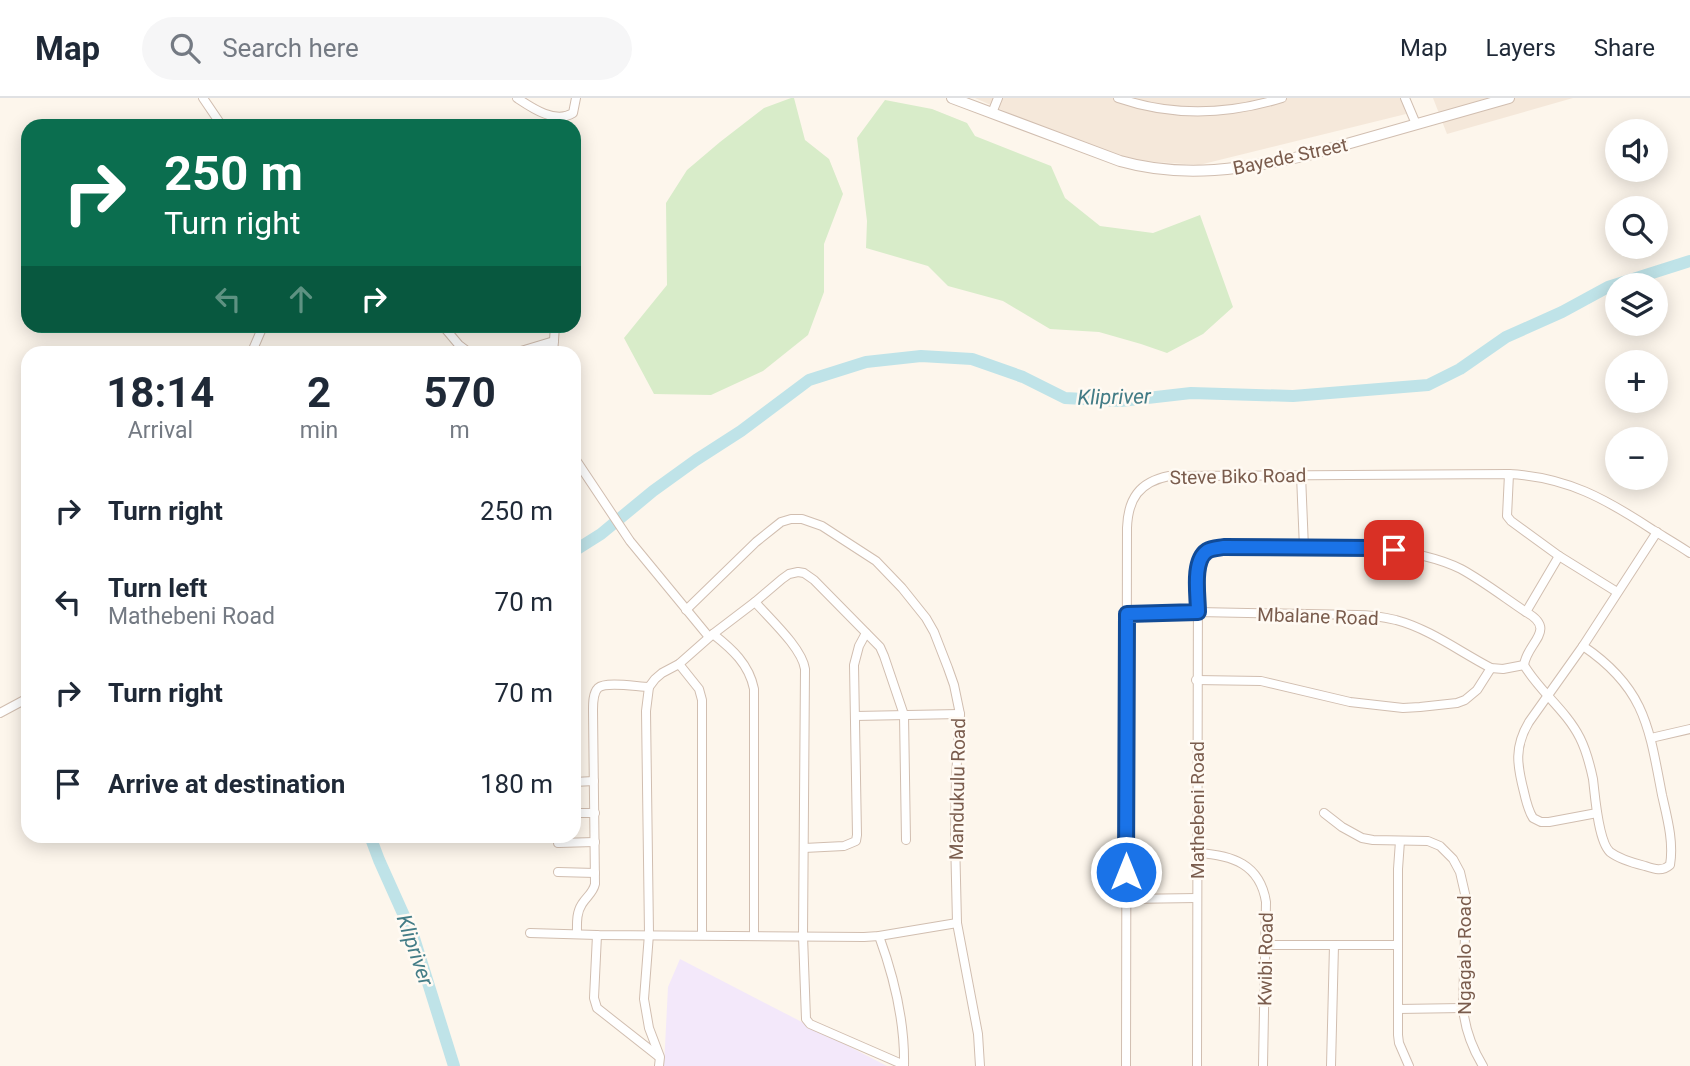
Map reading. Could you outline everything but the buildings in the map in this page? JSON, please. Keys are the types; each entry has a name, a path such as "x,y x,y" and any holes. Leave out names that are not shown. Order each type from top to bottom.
{"street":[{"path":"203,98 217,119"},
{"path":"517,98 537,111 561,117 573,113"},
{"path":"572,119 576,98"},
{"name":"Bayede Street","path":"952,98 1120,161 1179,171 1230,170 1281,162 1509,98"},
{"path":"992,113 998,98"},
{"path":"1118,98 1167,111 1190,112 1242,108 1282,98"},
{"path":"1227,98 1230,109"},
{"path":"1405,98 1419,123"},
{"path":"554,346 555,333"},
{"path":"537,346 554,341"},
{"path":"581,468 630,541 686,610 711,635 734,652 748,670 753,685 754,935"},
{"path":"1509,474 1509,519 1559,556 1616,592"},
{"path":"1301,475 1304,548 1394,550 1436,560 1464,571 1526,612 1541,626 1541,632 1528,651 1524,665"},
{"name":"Steve Biko Road","path":"1126,1066 1127,520 1133,500 1143,487 1169,476 1529,476 1575,487 1621,509 1690,553"},
{"name":"Mandukulu Road","path":"686,610 756,542 781,522 802,519 833,533 876,561 915,604 934,632 954,685 960,714 955,837 957,923 978,1034 980,1066"},
{"path":"1597,813 1544,822 1535,820 1531,815 1520,774 1518,753 1524,731 1657,532"},
{"name":"Mathebeni Road","path":"1197,1066 1198,567 1202,556 1209,550 1224,547 1304,548"},
{"path":"1526,612 1559,556"},
{"path":"660,1061 644,999 649,934 646,711 649,688 662,673 679,664 785,576 801,573 814,580 880,647 904,715 906,840"},
{"path":"755,602 795,647 805,669 803,936 807,1021 904,1065 899,1011 879,936"},
{"name":"Mbalane Road","path":"1127,614 1198,612 1379,617 1398,620 1418,628 1491,668"},
{"path":"804,848 837,847 856,841 854,665 866,632"},
{"path":"1524,665 1573,727 1584,747 1606,847 1619,857 1664,870 1670,865 1671,852 1647,723 1620,677 1583,646"},
{"path":"679,664 699,689 702,700 702,935"},
{"path":"1196,680 1261,681 1361,704 1420,707 1449,705 1465,700 1477,690 1491,668 1524,665"},
{"path":"577,934 579,910 594,890 593,710 597,690 608,685 649,688"},
{"path":"0,713 21,702"},
{"path":"855,716 960,714"},
{"path":"1651,738 1690,729"},
{"path":"581,782 594,781"},
{"path":"581,813 595,813"},
{"name":"Ngagalo Road","path":"1324,813 1362,838 1428,841 1437,844 1453,859 1460,872 1467,902 1463,1008 1467,1034 1483,1066"},
{"path":"1400,841 1398,1039 1409,1066"},
{"path":"581,842 595,842"},
{"name":"Kwibi Road","path":"1198,853 1233,858 1246,865 1260,882 1266,902 1263,1066"},
{"path":"558,872 595,873"},
{"path":"1126,899 1197,898"},
{"path":"530,933 879,936 957,923"},
{"path":"597,935 594,998 597,1008 660,1061"},
{"path":"1265,945 1398,945"},
{"path":"1331,1066 1334,945"},
{"path":"1398,1009 1463,1008"}],"shaded area":[{"path":"975,98 1403,98 1406,114 1199,165 1142,161 1091,150"},
{"path":"1433,98 1573,98 1447,134"},
{"path":"680,959 887,1066 664,1066 668,987"}],"green space":[{"path":"794,98 805,140 829,159 843,194 824,244 824,292 808,335 763,371 711,395 654,394 624,338 667,285 666,203 687,170 720,142 764,108"},
{"path":"885,100 932,109 967,123 975,136 1051,166 1065,198 1100,226 1153,233 1200,215 1233,307 1203,334 1167,353 1099,332 1050,329 1003,301 948,286 928,266 866,248 867,221 857,138"}],"waterway":[{"name":"Klipriver","path":"581,547 601,534 653,491 741,431 809,380 866,362 921,356 972,359 1023,377 1065,398 1121,401 1191,393 1293,396 1428,385 1460,369 1506,337 1562,312 1608,287 1690,261"},
{"name":"Klipriver","path":"373,843 414,938 454,1066"}],"route":[{"path":"1126,872 1127,614 1198,612 1199,562 1205,553 1213,549 1394,550"}]}
